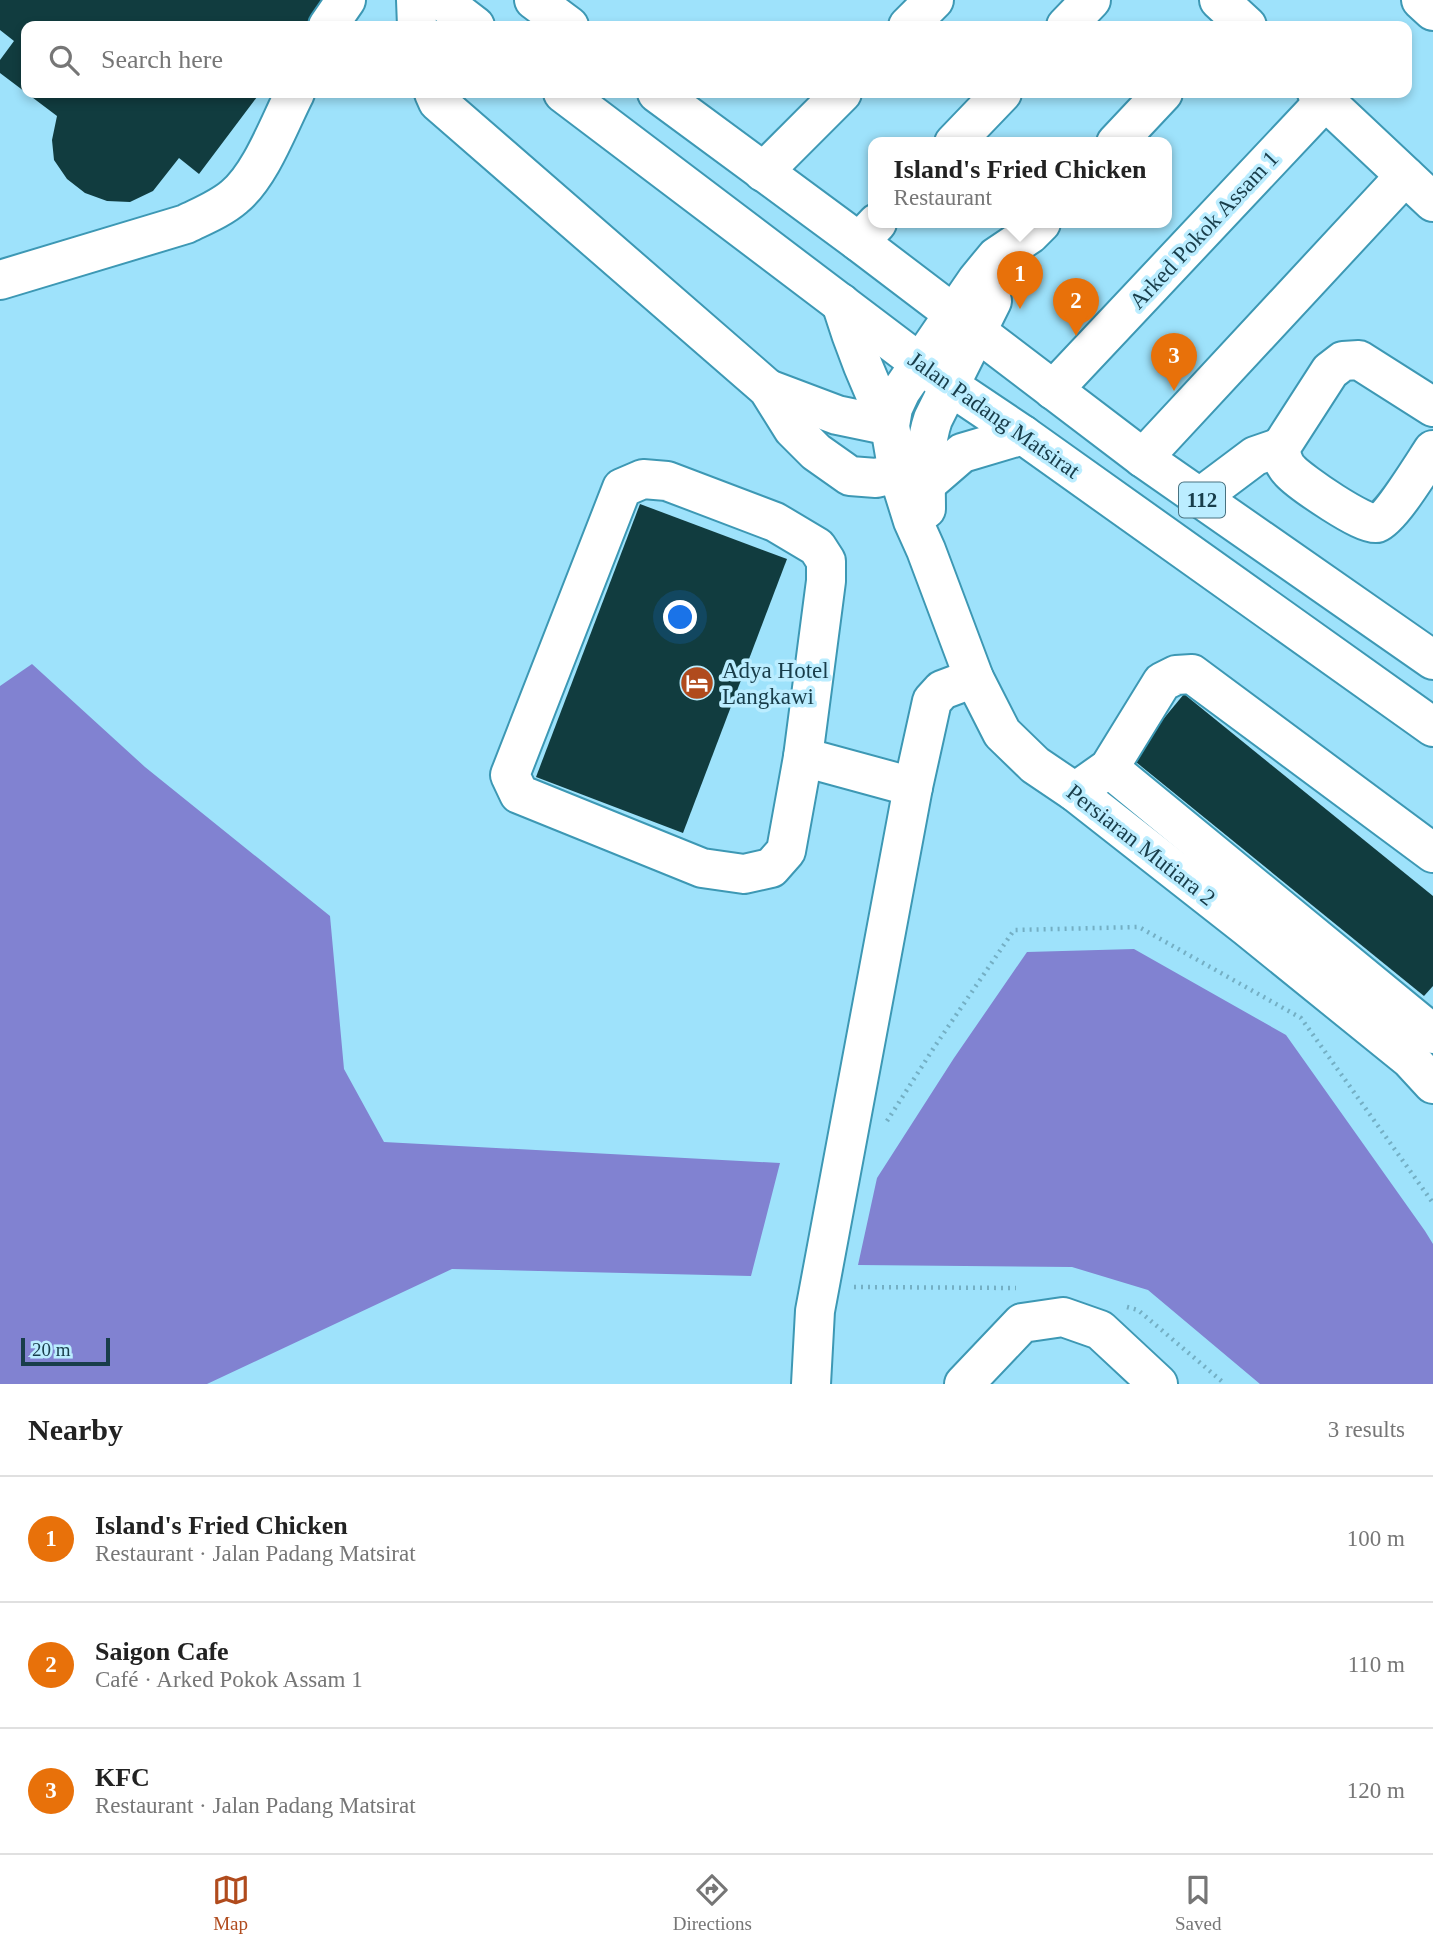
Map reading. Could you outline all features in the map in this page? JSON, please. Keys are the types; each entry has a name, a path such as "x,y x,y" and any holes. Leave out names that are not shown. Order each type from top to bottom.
{"street":[{"path":"331,21 345,0"},
{"path":"416,0 417,21"},
{"path":"441,0 468,21"},
{"path":"913,21 934,0"},
{"path":"1071,21 1091,0"},
{"path":"1421,0 1433,11"},
{"path":"0,280 186,225 210,212 234,196 256,171 292,98"},
{"path":"436,98 438,103 768,389 793,429 816,452 850,476 912,479 962,453 1023,435"},
{"name":"Jalan Padang Matsirat","path":"570,98 935,375 1433,727"},
{"name":"112","path":"664,98 763,172 868,233 965,324 1143,458 1433,660"},
{"path":"763,172 837,98"},
{"path":"960,137 997,98"},
{"path":"1122,137 1158,98"},
{"name":"Arked Pokok Assam 1","path":"1053,390 1320,98"},
{"path":"1322,98 1433,202"},
{"path":"1143,458 1405,176"},
{"name":"Persiaran Mutiara 2","path":"912,479 926,444 935,375 965,324 996,257 1036,229"},
{"path":"842,303 854,346 890,426"},
{"path":"1433,407 1359,360 1343,361 1330,371 1281,447 1281,457 1289,471 1342,509 1368,523 1376,523 1388,515 1433,450"},
{"name":"Persiaran Mutiara 2","path":"935,375 896,400 890,426 912,479 926,550 974,678 1002,733 1035,765 1074,792 1247,927 1427,1054"},
{"path":"768,389 837,415 890,426"},
{"path":"1199,498 1255,456 1281,447"},
{"path":"643,479 667,481 775,522 817,547 827,561 803,757 786,851 771,868 744,874 702,868 519,794 510,775 622,488 643,479"},
{"path":"1074,792 1109,768 1162,682 1176,675 1192,674 1433,853"},
{"path":"811,1384 814,1311 913,787 932,701 942,690 974,678"},
{"path":"803,757 913,787"},
{"path":"1109,768 1427,1054"},
{"path":"964,1384 1022,1323 1063,1317 1100,1331 1158,1384"}],"path":[{"path":"886,1122 1014,930 1139,926 1301,1018 1433,1203"},
{"path":"846,1287 1027,1288"},
{"path":"1126,1307 1138,1310 1225,1384"}],"water":[{"path":"32,664 145,767 330,916 344,1069 384,1142 780,1163 751,1276 452,1269 207,1384 0,1384 0,686"},
{"path":"1134,949 1286,1035 1425,1231 1433,1244 1433,1384 1260,1384 1148,1290 1072,1267 858,1265 877,1178 954,1058 1027,952"}],"building":[{"path":"0,0 329,0 314,21 21,21 21,89 0,73 0,60 14,41 0,30"},
{"path":"34,98 256,98 199,174 179,158 153,191 130,202 107,201 85,193 67,179 54,160 52,140 57,116"},
{"path":"640,504 787,559 683,833 536,777"},
{"path":"1184,694 1433,896 1433,986 1424,996 1131,758"}],"place":[{"name":"Island's Fried Chicken","path":"1020,309"},
{"name":"Saigon Cafe","path":"1076,336"},
{"name":"KFC","path":"1174,391"},
{"name":"Adya Hotel Langkawi","path":"697,683"}]}
